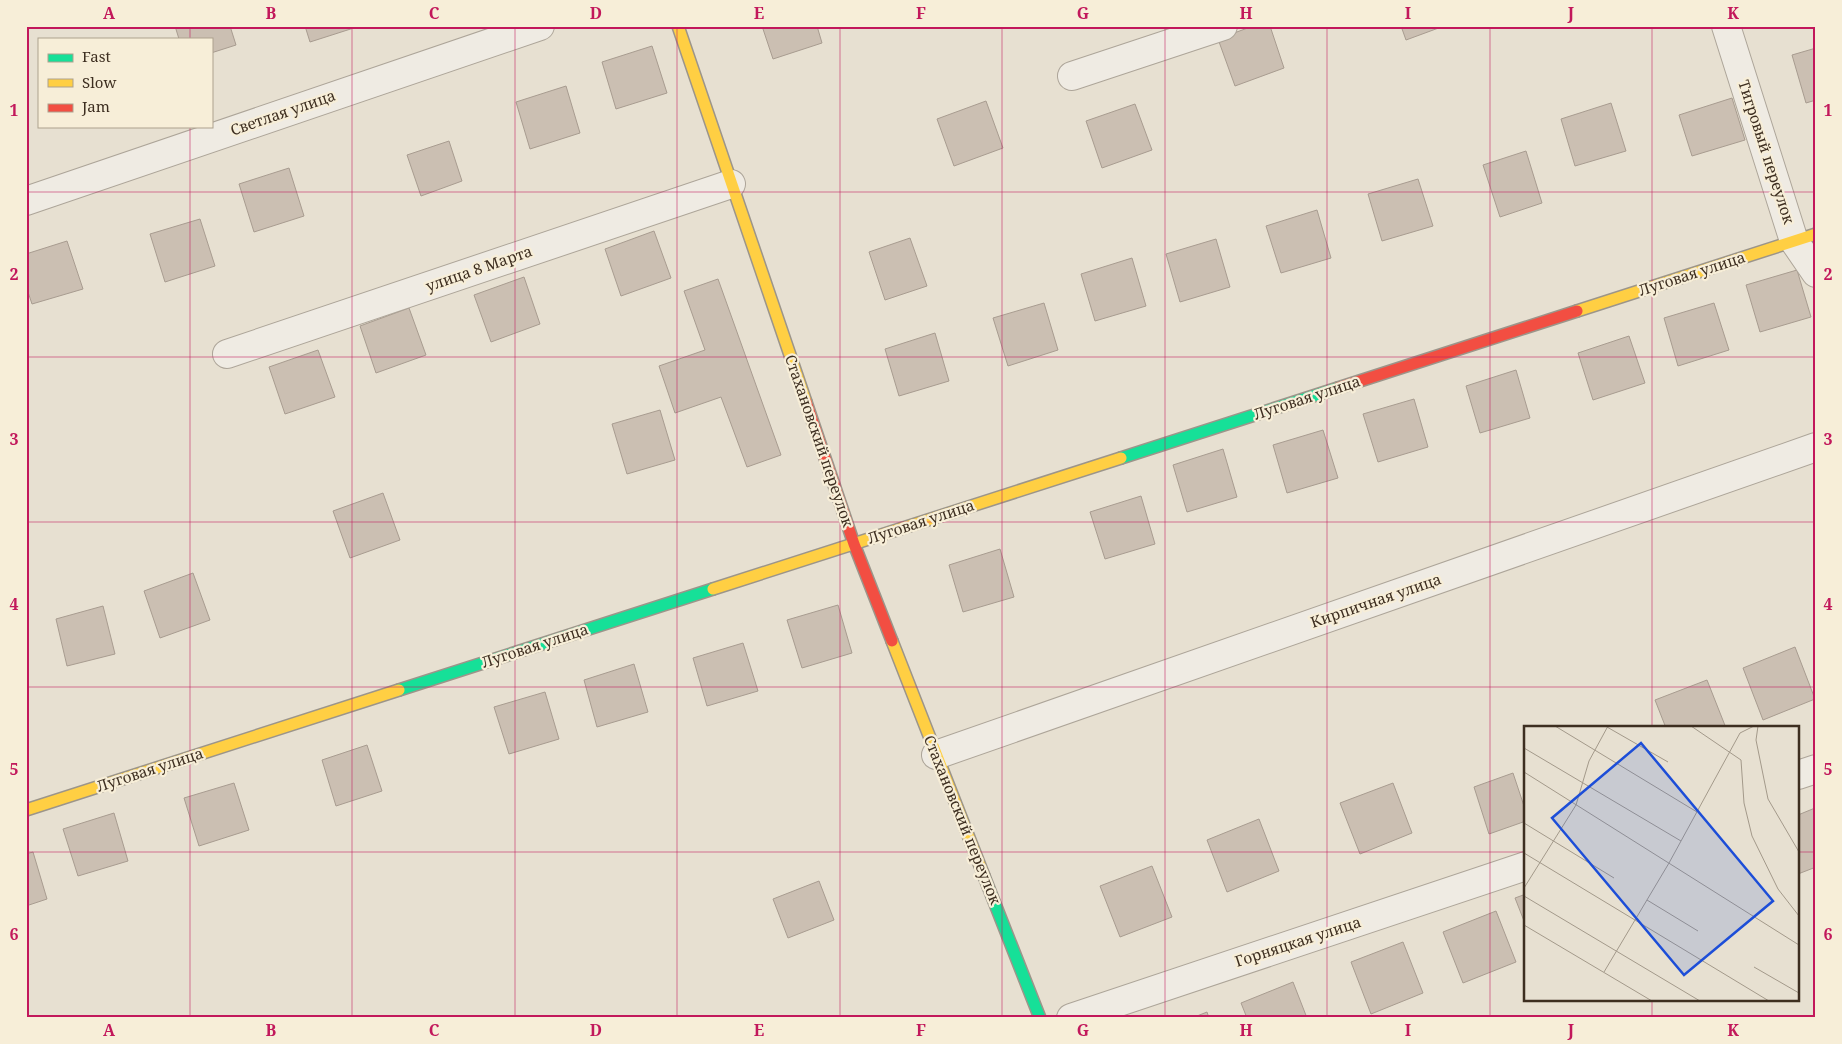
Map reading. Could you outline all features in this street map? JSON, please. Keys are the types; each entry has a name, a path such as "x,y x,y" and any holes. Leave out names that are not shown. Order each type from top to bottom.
{"street":[{"name":"Светлая улица","path":"26,200 540,26"},
{"name":"Стахановский переулок","path":"678,26 854,544 1040,1018"},
{"path":"1072,76 1223,26"},
{"name":"Тигровый переулок","path":"1726,26 1805,238 1816,273"},
{"name":"улица 8 Марта","path":"227,354 731,184"},
{"name":"Луговая улица","path":"26,810 1805,238"},
{"name":"Кирпичная улица","path":"936,755 1816,447"},
{"path":"1800,774 1816,769"},
{"name":"Горняцкая улица","path":"1071,1018 1524,867"}],"building":[{"path":"175,26 230,26 236,45 212,53 212,38 179,38"},
{"path":"305,26 360,26 310,42"},
{"path":"762,26 817,26 822,43 773,59"},
{"path":"1253,26 1270,26 1284,68 1235,86 1218,39"},
{"path":"1401,26 1444,26 1406,40"},
{"path":"652,46 667,93 616,109 602,62"},
{"path":"1816,48 1816,100 1806,103 1792,55"},
{"path":"566,86 580,133 530,149 516,102"},
{"path":"1732,98 1745,140 1692,156 1679,115"},
{"path":"986,101 1003,148 954,166 937,119"},
{"path":"1611,103 1626,151 1575,166 1561,119"},
{"path":"1135,104 1152,150 1102,168 1086,121"},
{"path":"449,141 462,181 421,196 407,155"},
{"path":"1526,151 1542,203 1500,217 1483,165"},
{"path":"289,168 304,216 254,232 239,184"},
{"path":"1418,179 1433,226 1382,241 1368,194"},
{"path":"1317,210 1331,258 1281,273 1266,226"},
{"path":"200,219 215,266 165,282 150,234"},
{"path":"654,231 671,278 621,296 605,249"},
{"path":"910,238 927,286 885,300 869,252"},
{"path":"1216,239 1230,287 1180,302 1166,254"},
{"path":"67,241 83,289 32,304 26,286 26,254"},
{"path":"1132,258 1146,306 1095,321 1081,274"},
{"path":"1797,270 1811,317 1760,332 1746,285"},
{"path":"524,277 540,324 491,342 474,295"},
{"path":"718,279 781,455 747,467 721,397 675,413 659,366 705,350 684,291"},
{"path":"1044,303 1058,350 1008,366 993,318"},
{"path":"1714,303 1729,350 1678,366 1664,318"},
{"path":"409,308 426,355 376,373 360,326"},
{"path":"935,333 949,381 899,396 885,349"},
{"path":"1629,336 1645,383 1593,400 1578,353"},
{"path":"318,350 335,397 285,414 269,367"},
{"path":"1516,370 1530,418 1480,433 1466,386"},
{"path":"1414,399 1428,447 1378,462 1363,414"},
{"path":"660,410 675,460 627,474 612,424"},
{"path":"1323,430 1338,478 1287,493 1273,445"},
{"path":"1223,449 1237,497 1187,512 1173,465"},
{"path":"383,493 400,540 350,558 333,511"},
{"path":"1141,496 1155,544 1105,559 1090,512"},
{"path":"1000,549 1014,597 963,612 949,565"},
{"path":"193,573 210,620 160,638 144,591"},
{"path":"838,605 852,653 802,668 787,620"},
{"path":"103,606 115,654 67,666 56,619"},
{"path":"743,643 758,691 707,706 693,658"},
{"path":"1795,647 1815,699 1763,720 1743,668"},
{"path":"634,664 648,712 597,727 584,680"},
{"path":"1707,680 1725,726 1665,726 1655,700"},
{"path":"545,692 559,739 509,754 494,707"},
{"path":"367,745 382,791 336,806 322,760"},
{"path":"1513,773 1524,806 1524,822 1489,834 1474,787"},
{"path":"234,783 249,830 199,846 184,798"},
{"path":"1393,783 1412,833 1360,854 1340,803"},
{"path":"1815,808 1816,867 1800,873 1800,814"},
{"path":"114,813 128,861 78,876 63,829"},
{"path":"1259,819 1279,871 1227,892 1207,840"},
{"path":"33,852 47,899 26,906 26,854"},
{"path":"1152,866 1172,917 1120,937 1100,886"},
{"path":"819,881 834,920 788,938 773,899"},
{"path":"1524,895 1524,921 1515,898"},
{"path":"1496,911 1516,962 1463,983 1443,932"},
{"path":"1403,942 1423,993 1371,1014 1351,962"},
{"path":"1293,982 1307,1018 1247,1018 1241,1003"},
{"path":"1207,1012 1209,1018 1192,1018"}],"traffic: fast":[{"path":"1121,458 1338,388"},
{"path":"399,690 713,589"},
{"path":"984,876 1040,1018"}],"traffic: slow":[{"path":"678,26 806,402"},
{"path":"1577,311 1816,234"},
{"path":"713,589 1121,458"},
{"path":"892,641 984,876"},
{"path":"26,810 399,690"}],"traffic: jam":[{"path":"1338,388 1577,311"},
{"path":"806,402 854,544 892,641"}]}
